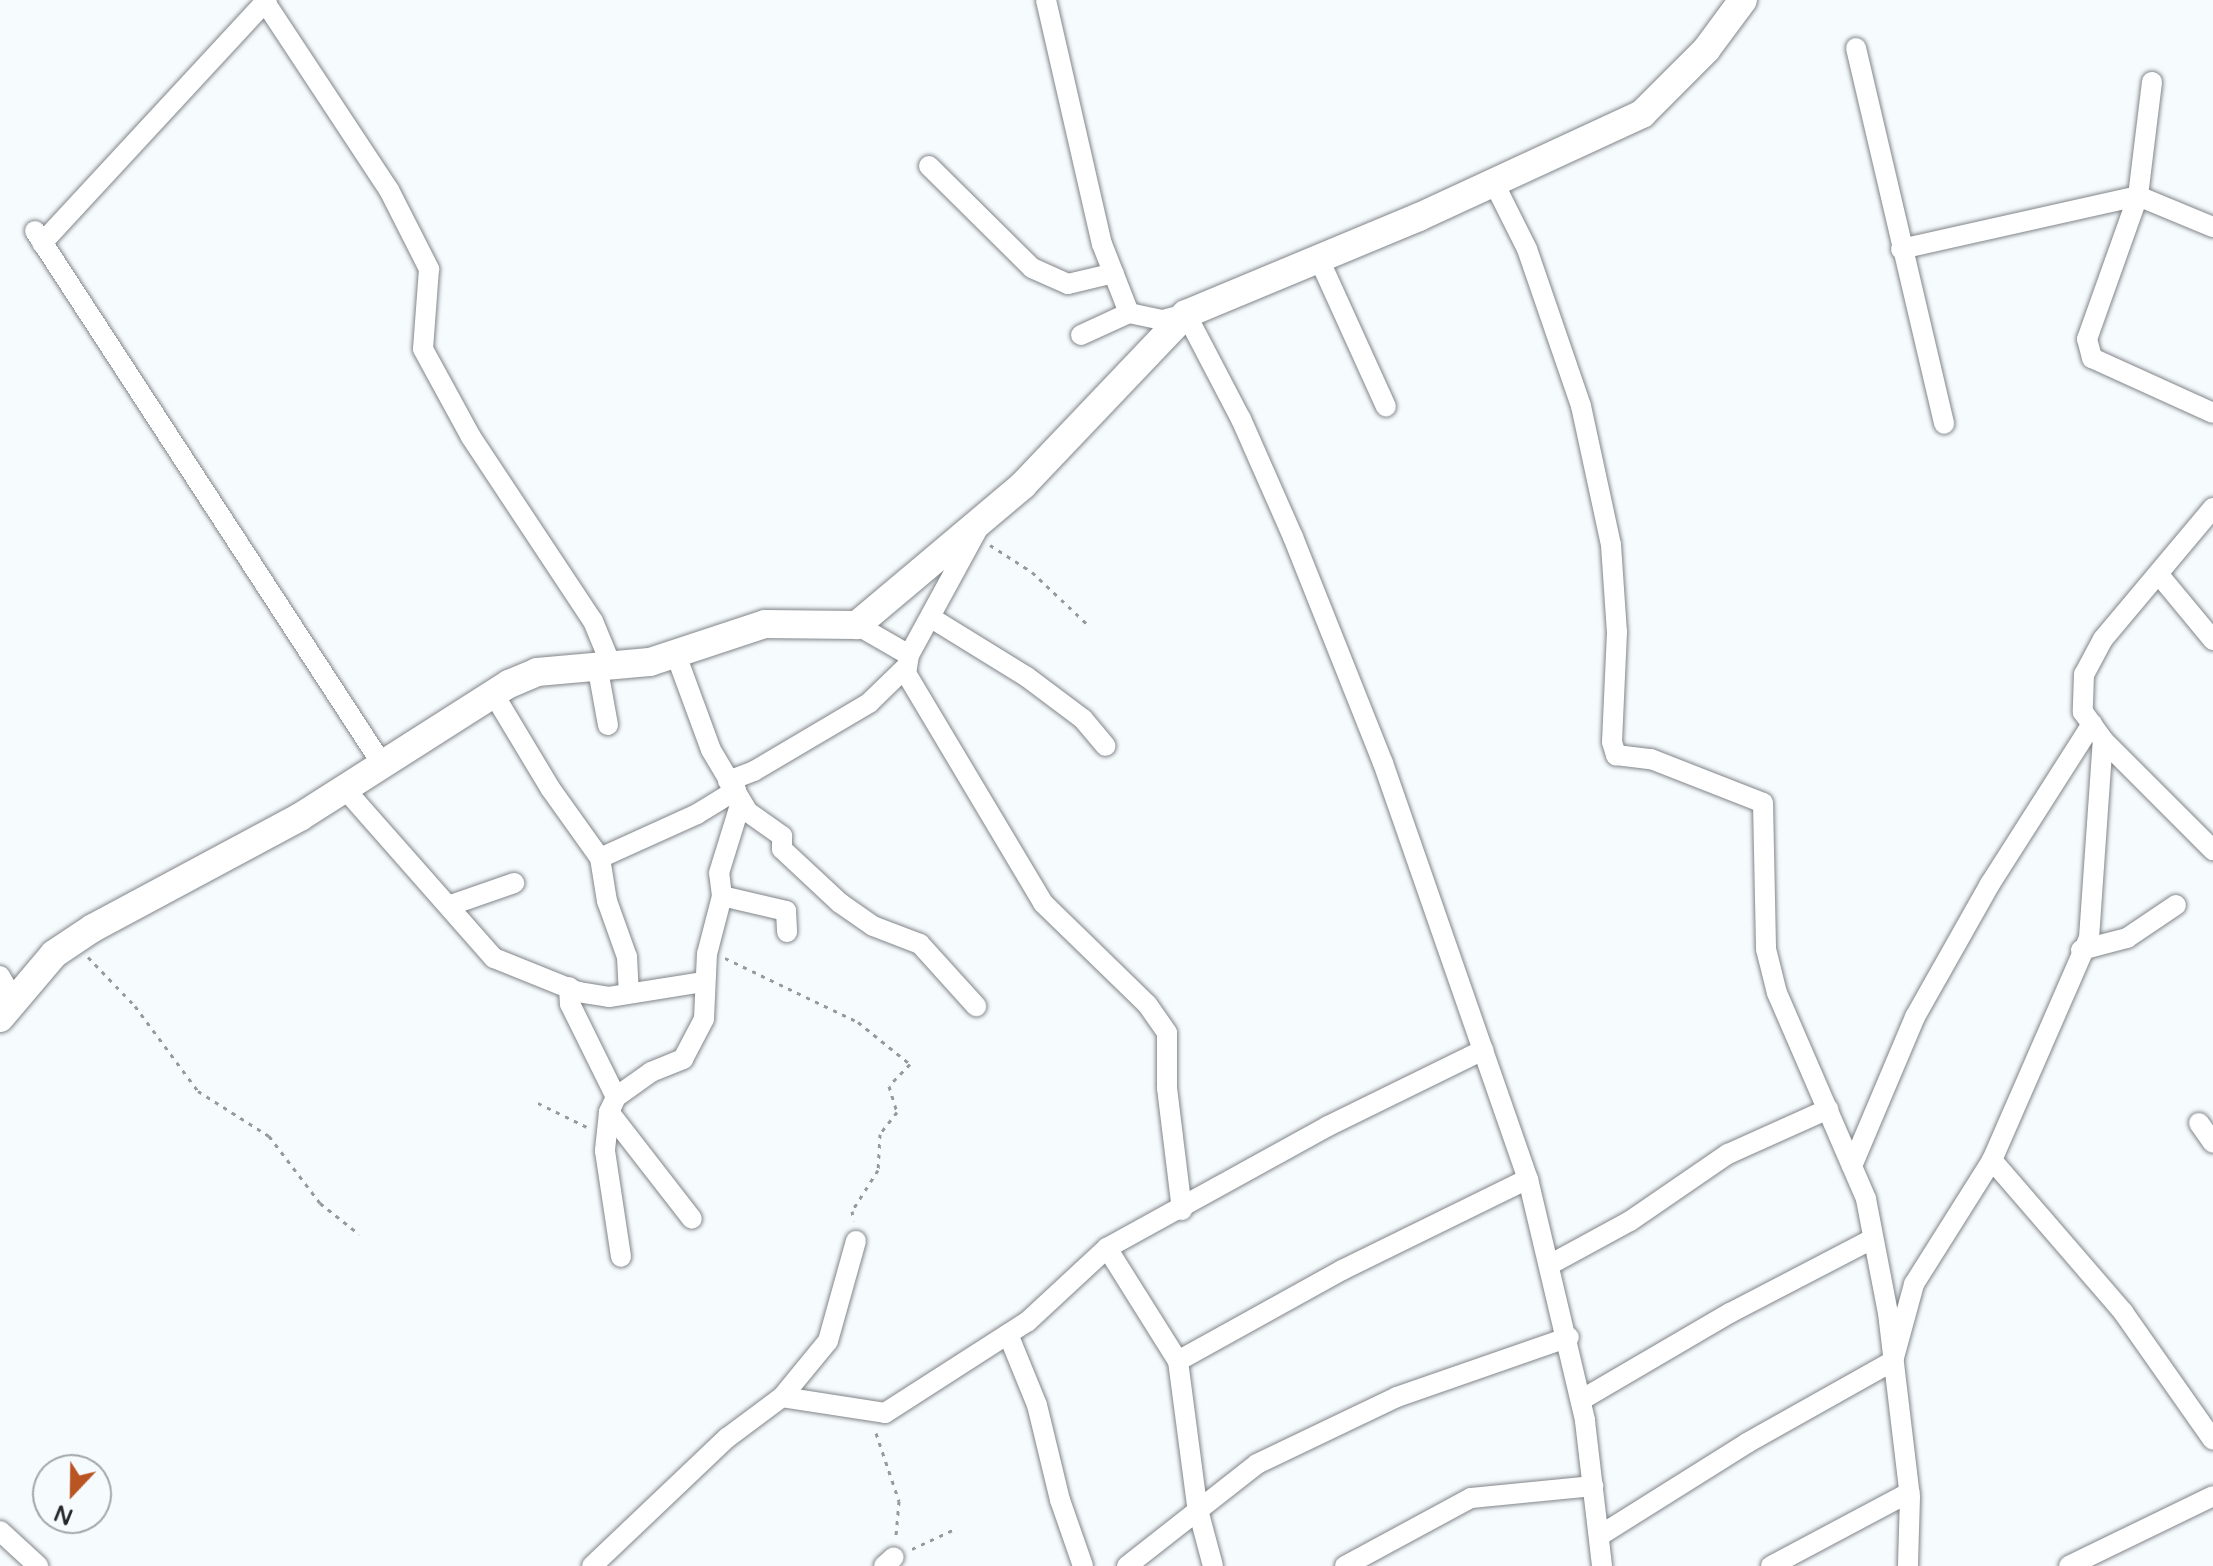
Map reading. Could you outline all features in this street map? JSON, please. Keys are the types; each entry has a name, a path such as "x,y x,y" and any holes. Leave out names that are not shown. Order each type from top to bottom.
{"street":[{"path":"1046,0 1102,244 1129,313"},
{"path":"1081,335 1129,313 1163,320 1186,314 1319,259 1642,114 1706,50 1743,0"},
{"path":"382,764 38,237 266,1 389,190 429,269 423,349 471,437 593,621 605,668 608,725"},
{"path":"1856,48 1944,424"},
{"path":"2152,82 2138,196 2087,339 2092,358 2213,413"},
{"path":"929,166 1032,268 1068,284 1114,273"},
{"path":"1493,181 1527,249 1581,406 1611,545 1617,632 1612,742 1616,755 1651,759 1763,803 1766,949 1777,993 1866,1199 1870,1240 1893,1361 1910,1492 1908,1566"},
{"path":"1901,249 2138,196 2213,227"},
{"path":"1319,259 1386,407"},
{"path":"8,1010 54,954 74,941 344,788 493,693 537,672 605,668 675,652 782,621 841,628 857,625 983,520 1059,450 1186,314"},
{"path":"1186,314 1241,419 1337,644 1528,1179 1569,1337 1581,1400 1602,1566"},
{"path":"2213,508 2160,576 2103,639 2084,674 2083,712 2098,732 2213,850"},
{"path":"600,858 697,814 735,791 767,764 869,703 908,660 933,619 941,593 969,554 983,520"},
{"path":"2160,576 2213,640"},
{"path":"933,619 1027,677 1083,719 1106,746"},
{"path":"857,625 908,660 924,711 1019,869 1043,903 1147,1004 1167,1033 1167,1088 1182,1210"},
{"path":"675,652 711,750 735,791 782,836 782,849 840,903 873,926 920,944 976,1006"},
{"path":"493,693 550,788 600,858 607,901 627,957 629,990"},
{"path":"1852,1166 1915,1017 1990,884 2098,732"},
{"path":"1599,1536 1747,1443 1893,1361 1914,1284 1992,1160 2081,950 2089,938 2098,732"},
{"path":"344,788 398,855 451,905 494,958 569,987 609,997 629,990 652,992 704,982"},
{"path":"621,1257 605,1151 613,1104 651,1072 683,1059 704,1019 707,954 722,896 719,873 735,791"},
{"path":"451,905 514,883"},
{"path":"722,896 786,911 787,932"},
{"path":"2081,950 2127,938 2176,905"},
{"path":"0,976 8,1010"},
{"path":"569,987 570,1004 613,1104 692,1219"},
{"path":"782,1397 885,1413 1008,1334 1107,1248 1182,1210 1328,1126 1483,1050"},
{"path":"1551,1264 1630,1221 1728,1154 1828,1109"},
{"path":"2199,1123 2213,1143"},
{"path":"1992,1160 2123,1312 2213,1440"},
{"path":"1178,1361 1342,1270 1528,1179"},
{"path":"1581,1400 1730,1313 1870,1240"},
{"path":"592,1566 727,1438 782,1397 828,1341 856,1241"},
{"path":"1107,1248 1178,1361 1197,1506 1213,1566"},
{"path":"1008,1334 1037,1405 1060,1500 1083,1566"},
{"path":"1127,1566 1197,1506 1257,1464 1397,1397 1569,1337"},
{"path":"1345,1566 1471,1498 1593,1486"},
{"path":"1771,1566 1910,1492"},
{"path":"2069,1566 2213,1496"},
{"path":"0,1531 26,1562"}],"path":[{"path":"983,520 984,540 1032,572 1088,625"},
{"path":"74,941 135,1006 198,1091 269,1136 320,1203 359,1234"},
{"path":"707,954 738,960 858,1022 910,1064 889,1086 897,1112 880,1134 878,1170 852,1211 856,1241"},
{"path":"538,1103 608,1135"},
{"path":"868,1411 899,1501 889,1562"},
{"path":"889,1562 955,1529"}]}
